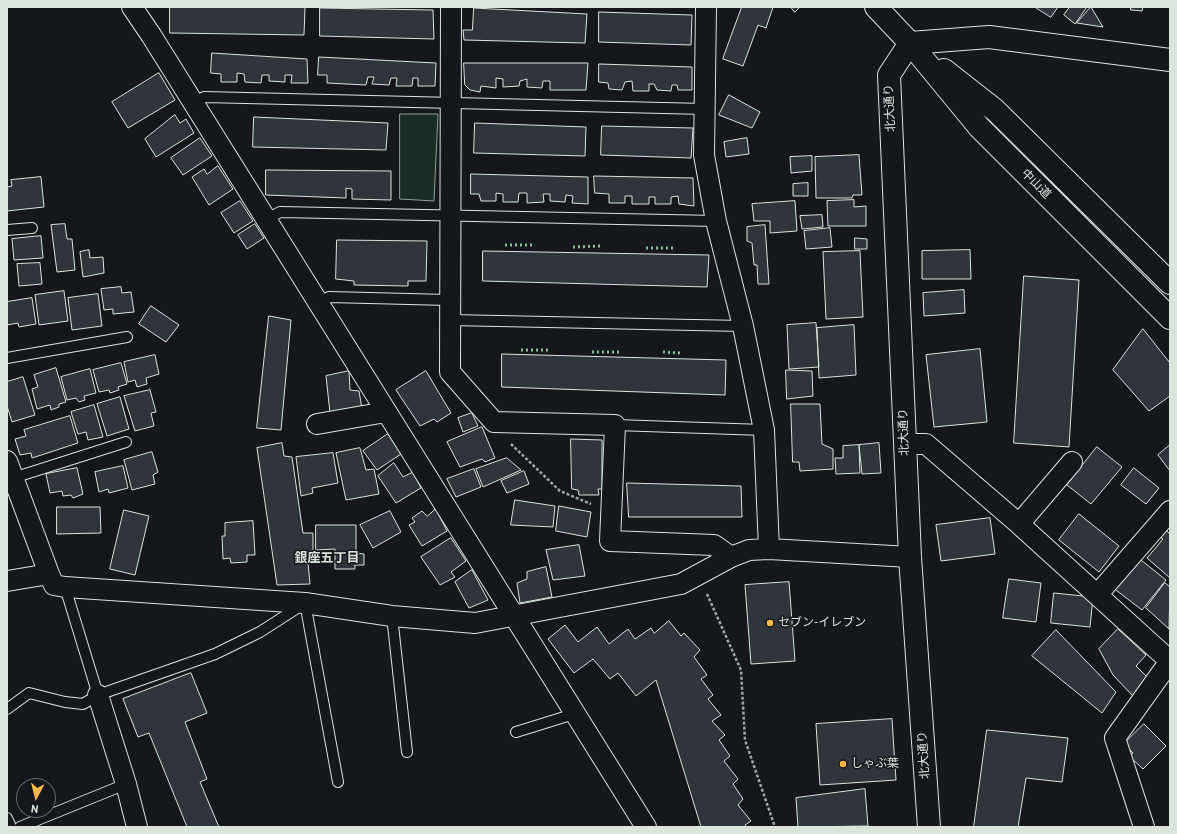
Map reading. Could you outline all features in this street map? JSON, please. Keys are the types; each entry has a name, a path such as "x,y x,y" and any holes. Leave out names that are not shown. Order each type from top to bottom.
{"main road":[{"name":"中山道","path":"876,7 910,43 979,127 1170,318"},
{"path":"910,43 989,38 1170,60"},
{"name":"中山道","path":"910,43 995,110 1170,283"},
{"name":"北大通り","path":"910,43 889,75 910,557 929,827"}],"street":[{"path":"132,7 267,219 574,714 646,827"},
{"path":"451,7 450,372 494,422 615,425 610,542 714,545 731,557"},
{"path":"706,7 704,155 716,221 743,326 764,430 769,549"},
{"path":"317,424 386,412"},
{"path":"905,444 926,444 1019,524 1170,661 1115,738 1144,827"},
{"path":"1019,524 1072,462"},
{"path":"10,470 54,585 65,587 305,603 392,616 475,623 681,584 731,557 749,550 769,549 910,557"},
{"path":"1097,595 1170,511"},
{"path":"7,581 49,574"},
{"path":"98,695 126,784 137,827"}],"lane":[{"path":"194,103 204,97 704,108"},
{"path":"267,219 280,212 716,221"},
{"path":"7,230 32,228"},
{"path":"318,302 329,296 449,300"},
{"path":"449,320 743,326"},
{"path":"7,358 127,337"},
{"path":"615,425 764,430"},
{"path":"10,470 126,442"},
{"path":"65,587 98,695"},
{"path":"7,709 29,693 65,702 83,704 98,695 216,654 260,632 305,603 338,782"},
{"path":"392,616 407,752"},
{"path":"516,732 574,714"},
{"path":"20,827 126,784"},
{"path":"7,818 11,827"}],"path":[{"path":"494,422 496,431 560,491 611,513"},
{"path":"699,575 741,670 745,740 775,827"}],"green space":[{"path":"400,114 438,114 434,201 400,199"}],"building":[{"path":"170,7 305,7 304,35 170,33"},
{"path":"742,7 773,7 766,28 758,25 743,66 723,59"},
{"path":"791,7 800,7 795,12"},
{"path":"1035,7 1058,7 1051,17"},
{"path":"1070,7 1087,7 1075,24 1064,15"},
{"path":"1091,7 1103,27 1077,23"},
{"path":"1131,7 1143,7 1142,11 1131,10"},
{"path":"320,8 433,10 434,39 320,36"},
{"path":"474,8 587,14 585,43 464,40 463,30 472,30"},
{"path":"599,12 692,15 691,45 599,42"},
{"path":"212,53 307,59 308,83 291,83 292,75 285,75 285,82 269,81 269,75 262,75 261,83 245,82 244,74 237,73 237,82 221,82 221,74 211,73"},
{"path":"319,57 436,63 435,86 418,86 418,78 413,78 412,86 396,86 397,78 391,78 389,85 372,84 374,77 368,77 366,85 327,83 327,75 318,75"},
{"path":"464,63 588,63 586,90 550,90 550,81 543,81 542,88 527,87 527,79 520,81 519,86 503,87 503,79 496,78 496,88 481,86 480,92 470,90 465,85"},
{"path":"599,64 692,67 692,90 678,90 677,85 672,85 671,91 657,90 654,84 649,84 649,91 633,91 632,81 625,82 622,90 609,89 608,83 599,82"},
{"path":"159,73 175,100 128,128 112,102"},
{"path":"729,95 760,112 752,128 719,115"},
{"path":"175,115 180,123 186,119 194,133 156,157 145,139"},
{"path":"254,117 388,123 386,150 253,147"},
{"path":"475,123 586,127 585,156 474,153"},
{"path":"602,126 693,128 691,158 601,155"},
{"path":"200,138 212,156 183,175 171,158"},
{"path":"747,138 749,154 726,157 724,142"},
{"path":"859,155 862,195 853,195 852,198 816,198 815,157"},
{"path":"812,156 812,171 791,173 790,157"},
{"path":"218,166 233,189 209,205 192,177 204,169 207,174"},
{"path":"266,170 391,171 391,200 352,199 352,189 346,188 346,198 266,195"},
{"path":"471,174 588,177 588,204 572,203 573,196 566,195 565,202 550,201 550,194 543,194 544,202 527,203 527,193 519,193 518,202 503,202 503,194 496,193 496,201 481,201 479,194 471,194"},
{"path":"594,176 693,178 694,206 679,204 678,196 671,197 671,204 655,204 655,197 649,197 649,204 632,204 632,196 625,196 625,203 609,203 609,194 595,193"},
{"path":"41,177 44,207 7,211 7,187 12,186 11,180"},
{"path":"808,183 808,196 793,196 793,184"},
{"path":"854,200 854,207 866,206 866,226 828,226 827,201"},
{"path":"240,201 253,221 234,233 221,213"},
{"path":"795,201 797,231 770,233 770,221 754,221 752,204"},
{"path":"822,215 823,227 802,229 800,216"},
{"path":"65,224 67,239 72,239 75,270 57,272 51,225"},
{"path":"255,224 264,238 247,249 238,235"},
{"path":"765,225 769,284 758,284 757,265 754,265 752,243 747,241 747,227"},
{"path":"830,228 832,247 806,249 804,231"},
{"path":"41,236 43,258 14,260 12,239"},
{"path":"855,238 867,239 867,249 855,249"},
{"path":"337,240 427,241 426,281 408,281 408,286 354,285 354,281 336,279"},
{"path":"89,250 90,258 103,257 104,273 83,277 80,252"},
{"path":"970,250 971,279 922,279 922,251"},
{"path":"483,251 709,255 707,287 483,281"},
{"path":"860,251 863,317 826,319 823,252"},
{"path":"40,263 42,284 19,286 17,264"},
{"path":"1024,276 1079,280 1069,447 1014,443"},
{"path":"121,287 122,293 131,292 134,312 113,314 113,309 104,310 101,289"},
{"path":"964,290 965,313 924,316 923,293"},
{"path":"64,291 68,321 39,325 35,295"},
{"path":"98,294 102,326 72,330 68,298"},
{"path":"32,298 36,324 19,327 18,323 7,325 7,302"},
{"path":"151,306 179,325 166,342 139,324"},
{"path":"269,316 291,320 281,430 257,428"},
{"path":"816,323 819,367 789,369 787,325"},
{"path":"854,325 856,375 819,378 817,328"},
{"path":"1143,329 1170,363 1170,396 1149,411 1113,370"},
{"path":"980,349 987,422 934,427 926,355"},
{"path":"502,354 726,360 725,395 502,387"},
{"path":"155,355 159,374 146,378 147,384 137,387 135,380 128,382 124,362"},
{"path":"121,363 127,384 118,387 119,390 110,393 109,390 99,392 93,370"},
{"path":"56,368 66,402 59,404 59,407 51,410 50,405 37,409 32,389 38,387 34,375"},
{"path":"90,369 96,393 84,396 85,400 79,402 76,398 67,400 61,377"},
{"path":"786,370 812,371 813,396 787,399"},
{"path":"349,371 350,390 359,391 362,409 330,413 326,376"},
{"path":"426,371 451,413 437,422 434,419 420,426 396,390"},
{"path":"23,377 35,415 12,422 7,406 7,382"},
{"path":"150,390 156,412 151,413 154,426 135,431 124,396"},
{"path":"120,397 129,429 107,436 97,404"},
{"path":"791,404 820,404 822,444 833,449 833,469 800,471 799,462 793,462"},
{"path":"94,405 103,437 88,440 86,432 78,434 71,412"},
{"path":"472,413 478,426 463,432 458,418"},
{"path":"70,416 78,443 32,458 31,453 20,455 15,439 26,436 24,430"},
{"path":"482,427 495,458 485,462 482,459 460,467 447,442"},
{"path":"388,434 401,454 377,470 363,451"},
{"path":"571,439 602,440 602,489 598,489 599,495 579,495 578,490 572,489"},
{"path":"282,443 284,456 292,457 303,533 313,533 313,551 307,552 310,584 277,585 257,448"},
{"path":"879,443 881,473 862,474 859,445"},
{"path":"859,445 860,473 836,474 835,458 843,458 843,446"},
{"path":"1170,445 1170,471 1158,455"},
{"path":"1097,447 1122,467 1091,504 1067,485"},
{"path":"360,448 366,470 374,469 379,494 346,500 336,453"},
{"path":"152,452 158,472 153,475 155,484 132,490 124,460"},
{"path":"333,453 338,483 312,488 313,493 301,496 296,457"},
{"path":"507,458 521,470 483,487 476,469"},
{"path":"394,463 403,477 413,472 421,488 396,503 378,476"},
{"path":"123,466 128,488 109,493 108,489 99,492 95,472"},
{"path":"77,468 83,494 73,498 71,495 63,496 62,491 50,493 46,474"},
{"path":"1134,468 1159,488 1146,504 1121,485"},
{"path":"474,469 481,487 456,497 447,479"},
{"path":"524,471 529,484 507,493 501,481"},
{"path":"627,483 741,486 742,517 629,517"},
{"path":"515,500 555,506 553,527 511,525"},
{"path":"559,506 591,512 587,537 556,531"},
{"path":"57,507 100,507 101,533 57,534"},
{"path":"436,509 447,531 422,546 409,525 415,522 412,518 422,511 427,516"},
{"path":"124,510 149,516 135,575 110,569"},
{"path":"390,511 401,532 373,548 360,525"},
{"path":"1079,514 1119,546 1099,572 1059,540"},
{"path":"990,518 995,554 941,561 936,525"},
{"path":"253,521 255,555 247,555 247,562 231,563 230,558 223,559 222,536 225,536 225,523"},
{"path":"316,525 356,525 356,553 364,554 364,565 355,565 355,569 335,569 335,549 316,550"},
{"path":"1166,530 1170,534 1170,578 1147,558 1163,539 1160,537"},
{"path":"451,538 466,561 451,572 455,577 440,585 421,557"},
{"path":"579,545 585,576 553,580 546,550"},
{"path":"1136,556 1166,580 1142,610 1112,587"},
{"path":"546,567 552,597 520,603 517,583 527,579 527,572"},
{"path":"472,570 488,600 469,608 455,582"},
{"path":"1009,579 1041,583 1036,622 1003,618"},
{"name":"セブン-イレブン","path":"789,582 795,661 751,664 745,585"},
{"path":"1165,583 1170,587 1169,629 1146,608"},
{"path":"1054,593 1093,597 1090,627 1051,623"},
{"path":"669,621 681,636 684,633 700,650 694,657 707,675 701,679 713,695 708,699 721,715 712,721 725,735 719,740 730,756 724,761 738,779 733,784 743,799 738,805 751,821 745,825 747,827 701,827 656,680 636,696 618,673 610,679 593,659 574,673 548,639 565,625 578,642 597,627 609,644 628,629 635,639 651,628 654,633"},
{"path":"1118,629 1146,655 1136,666 1149,679 1133,696 1113,675 1099,649"},
{"path":"1056,630 1116,692 1102,713 1032,656"},
{"path":"191,673 207,713 185,722 207,779 200,782 219,827 187,827 149,733 138,737 123,699"},
{"path":"892,719 896,780 820,785 816,724"},
{"path":"1144,724 1166,746 1143,769 1129,756 1133,753 1124,744"},
{"path":"987,730 1068,738 1062,782 1026,778 1018,827 974,827"},
{"path":"865,789 868,826 798,827 796,798"}],"hedge":[{"path":"505,245 532,245"},
{"path":"573,247 600,246"},
{"path":"646,248 673,248"},
{"path":"521,350 548,350"},
{"path":"592,352 619,352"},
{"path":"663,352 681,353"}],"place":[{"name":"セブン-イレブン","path":"770,623"},
{"name":"しゃぶ葉","path":"843,764"}],"district":[{"name":"銀座五丁目","path":"327,558"}]}
